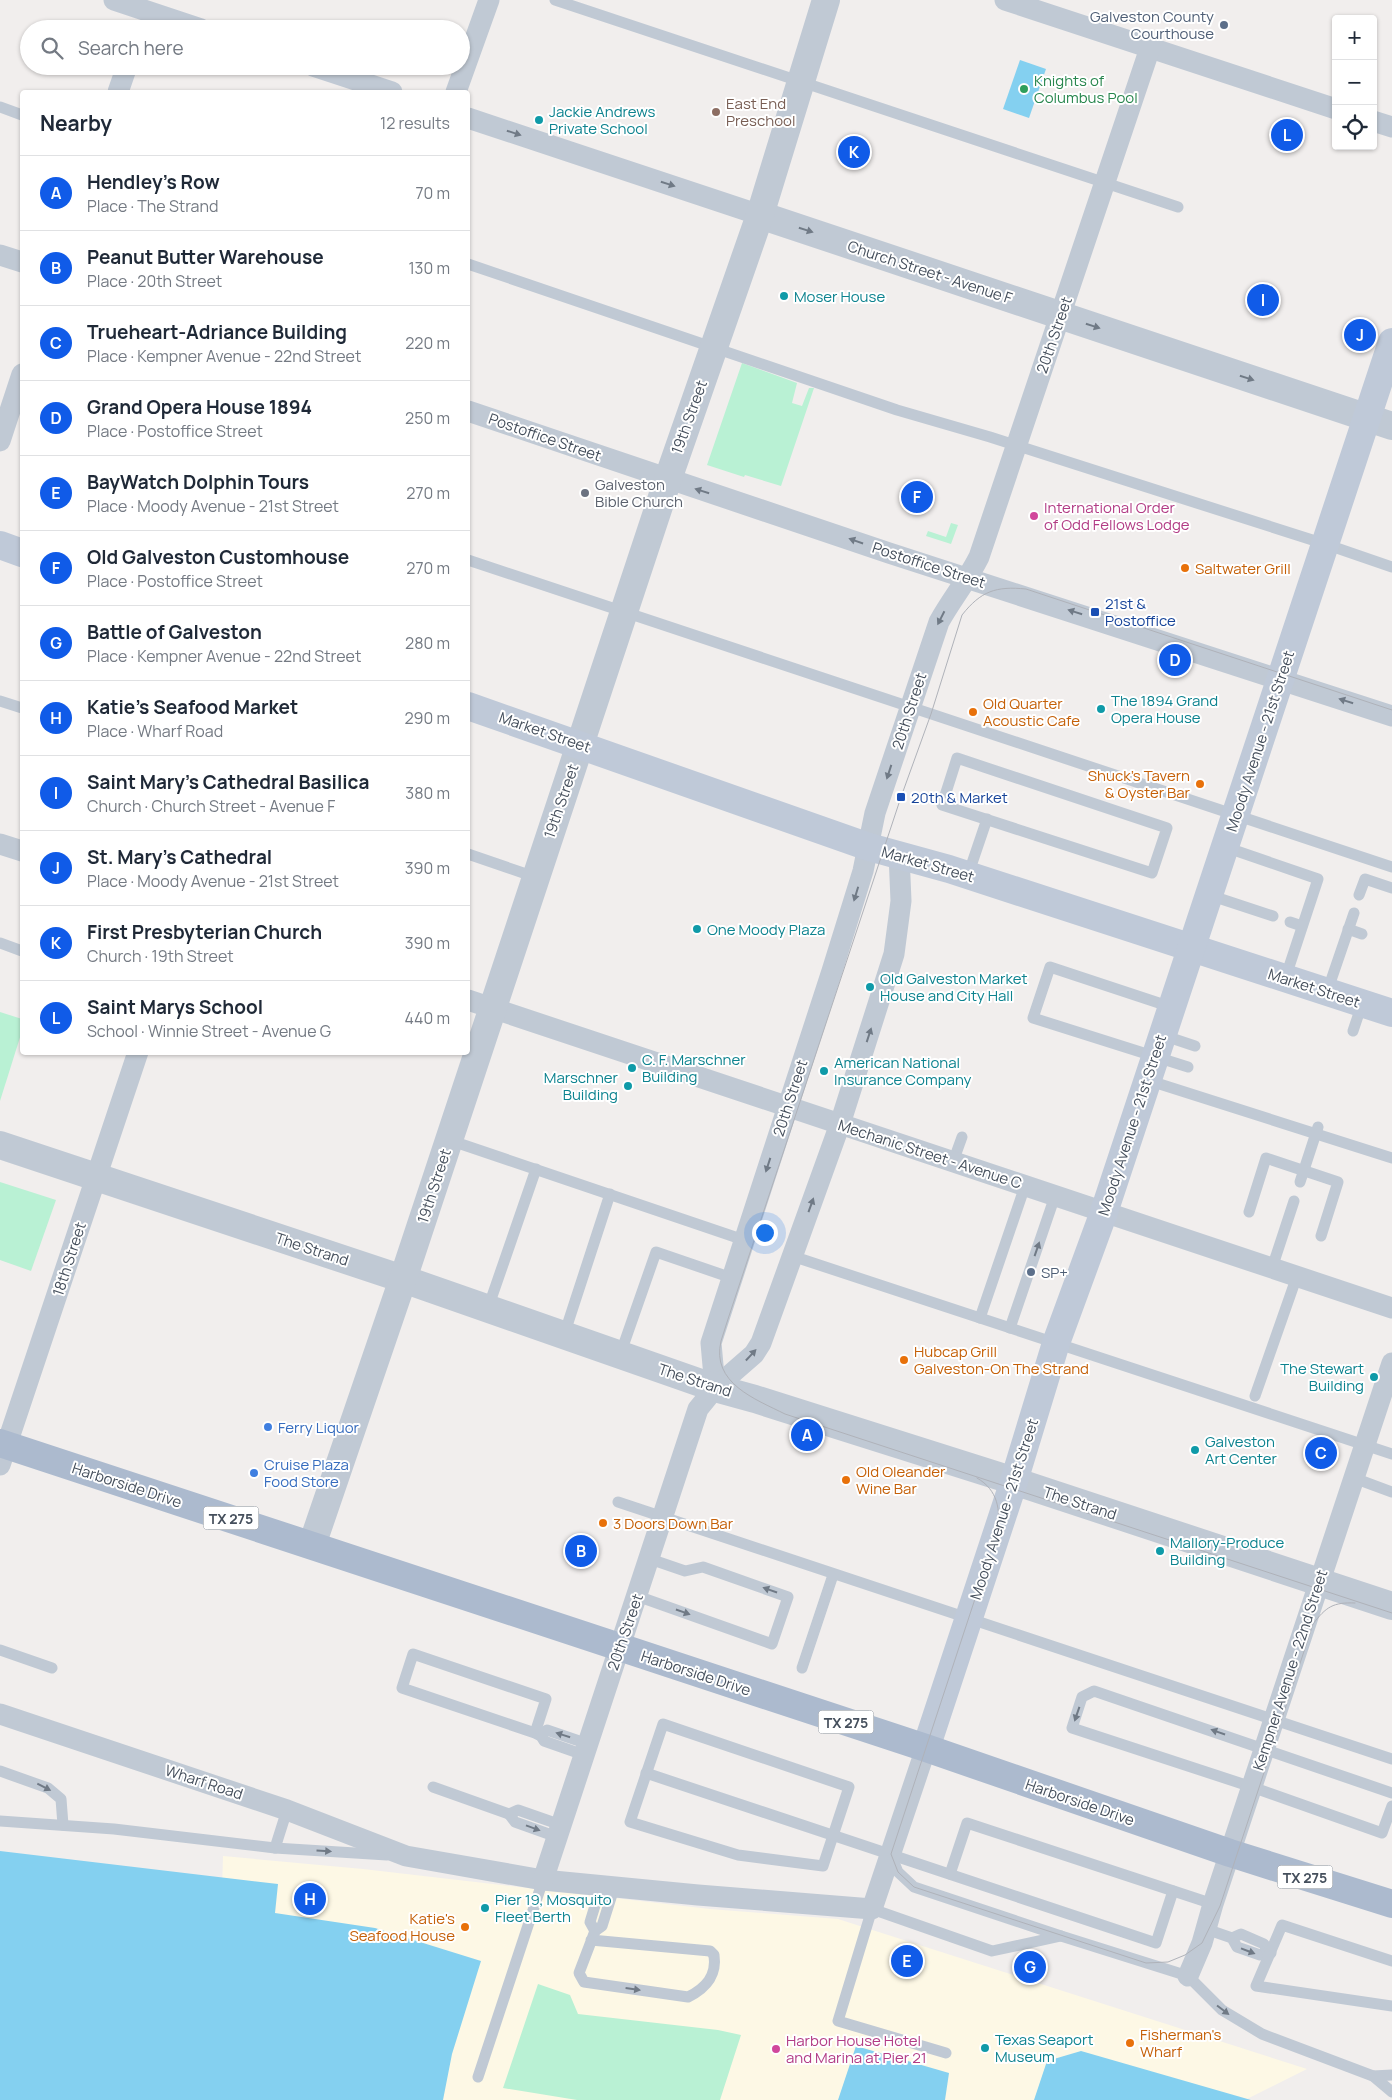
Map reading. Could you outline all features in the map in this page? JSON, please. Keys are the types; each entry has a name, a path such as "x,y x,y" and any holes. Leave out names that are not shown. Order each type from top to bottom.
{"main road":[{"name":"Moody Avenue - 21st Street","path":"926,1748 1014,1481 1056,1343 1104,1212 1325,544 1380,421 1392,342"},
{"path":"0,545 20,551"},
{"name":"Market Street","path":"470,707 869,847 968,875 1392,1014"},
{"name":"Harborside Drive","path":"2,1451 312,1545 926,1748 1230,1853 1392,1904"}],"street":[{"path":"114,0 144,13 169,20"},
{"path":"470,53 489,0"},
{"name":"19th Street","path":"470,1046 480,1004 536,877 668,479 760,215 826,0"},
{"path":"1005,0 1332,108"},
{"name":"20th Street","path":"715,1388 711,1343 832,971 864,867 875,813 939,622 949,603 969,578 979,557 1150,48"},
{"path":"119,90 124,75"},
{"path":"340,75 386,90"},
{"path":"457,90 462,75"},
{"name":"Church Street - Avenue F","path":"470,119 1380,421"},
{"path":"1377,122 1392,127"},
{"path":"0,255 20,261"},
{"path":"0,441 20,380"},
{"name":"Postoffice Street","path":"470,412 668,479 1392,716"},
{"path":"0,844 20,850"},
{"name":"20th Street","path":"543,1880 664,1518 698,1409 715,1388 754,1354 761,1343 840,1124 894,954 902,900 899,854"},
{"name":"Mechanic Street - Avenue C","path":"480,1004 1392,1308"},
{"name":"18th Street","path":"2,1451 137,1055"},
{"name":"19th Street","path":"312,1545 403,1279 448,1140 468,1055"},
{"name":"The Strand","path":"0,1145 403,1279 715,1388 756,1399 1014,1481 1392,1606"},
{"name":"Kempner Avenue - 22nd Street","path":"1188,1976 1206,1928 1392,1363"},
{"name":"Wharf Road","path":"0,1714 287,1810 406,1856 543,1880 607,1887 872,1908"},
{"name":"Moody Avenue - 21st Street","path":"872,1908 926,1748"}],"lane":[{"path":"556,0 1178,207"},
{"path":"0,107 20,114"},
{"path":"470,265 897,410 1325,544 1392,567"},
{"path":"470,561 1392,867"},
{"path":"0,701 20,707"},
{"path":"957,758 1168,828 1152,873 987,819 942,805 957,758"},
{"path":"968,875 987,819"},
{"path":"1224,847 1318,879 1285,979"},
{"path":"470,855 536,877"},
{"path":"1359,895 1365,879 1392,888"},
{"path":"1209,895 1273,916"},
{"path":"1327,992 1354,912"},
{"path":"1290,922 1302,926"},
{"path":"1348,929 1362,934"},
{"path":"0,943 20,950"},
{"path":"1172,1007 1050,967 1033,1018 1188,1067"},
{"path":"1353,1031 1362,1004"},
{"path":"1155,1057 1195,1046"},
{"path":"1155,1057 1317,1130 1392,1158"},
{"path":"1300,1182 1317,1130"},
{"path":"953,1162 962,1137"},
{"path":"448,1140 744,1240"},
{"path":"1249,1212 1266,1158 1304,1170 1338,1182 1321,1236"},
{"path":"488,1308 536,1169"},
{"path":"980,1318 1025,1186"},
{"path":"564,1335 610,1194"},
{"path":"1010,1328 1055,1196"},
{"path":"1272,1268 1294,1201"},
{"path":"620,1355 656,1252 732,1278"},
{"path":"792,1256 1392,1454"},
{"path":"1256,1396 1297,1276"},
{"path":"1354,1478 1392,1492"},
{"path":"618,1502 833,1575 1392,1759"},
{"path":"638,1596 772,1644 788,1597 703,1567 686,1571 650,1559"},
{"path":"802,1668 833,1575"},
{"path":"0,1650 52,1668"},
{"path":"538,1735 546,1699 413,1654 402,1688 538,1735 544,1742 586,1749"},
{"path":"1392,1793 1094,1690 1082,1697 1072,1728 1252,1787 1382,1834 1392,1806"},
{"path":"663,1724 849,1787 823,1866 738,1855 630,1822 646,1773 663,1724"},
{"path":"0,1770 48,1788 61,1799 63,1826"},
{"path":"646,1773 1156,1943 1173,1891"},
{"path":"433,1787 510,1814 515,1822 559,1831"},
{"path":"275,1848 287,1810"},
{"name":"Wharf Road","path":"0,1821 114,1829 275,1848 406,1856"},
{"path":"950,1874 967,1823 1213,1904"},
{"path":"891,1854 898,1872 914,1887 1188,1976 1222,2010 1262,2034 1373,2076 1392,2092"},
{"path":"478,2077 543,1880"},
{"path":"593,1935 710,1951 714,1955 715,1961 712,1978 702,1990 688,1997 584,1982 579,1973 593,1935 602,1926 607,1887"},
{"path":"946,2053 838,2021 872,1908 992,1951 1061,1936"},
{"path":"1392,1961 1282,1924 1256,1986 1392,2006"},
{"path":"1206,1928 1232,1938 1241,1934 1264,1944 1269,1952"},
{"path":"1373,2076 1392,2075"}],"shaded area":[{"path":"223,1856 363,1869 710,1909 838,1919 1307,2069 1245,2100 224,2100 216,2098"}],"green space":[{"path":"742,363 797,383 792,403 802,406 809,388 814,388 781,486 707,465"},
{"path":"951,523 958,525 951,544 926,536 928,531 946,537"},
{"path":"0,1012 20,1018 20,1037 0,1101"},
{"path":"0,1182 56,1200 31,1271 0,1260"},
{"path":"538,1984 570,1995 578,2014 718,2030 741,2035 720,2100 577,2100 503,2088"}],"water":[{"name":"Knights of Columbus Pool","path":"1020,60 1046,69 1029,118 1003,109"},
{"path":"0,1851 278,1884 275,1913 375,1928 481,1961 452,2054 443,2100 0,2100"},
{"path":"856,2046 949,2073 945,2100 838,2100"},
{"path":"1081,2051 1251,2100 1034,2100 1047,2061"}],"tram line":[{"path":"1392,710 1026,589 1006,588 990,592 976,600 962,615 931,714 901,797 728,1319 721,1341 720,1356 723,1368 729,1379 738,1388 785,1414 1392,1613"},
{"path":"977,1478 990,1488 994,1495 999,1516 997,1532 891,1854 898,1872 914,1887 1146,1963 1168,1962 1185,1955 1202,1943 1220,1906 1313,1624 1322,1613 1331,1607 1341,1603 1355,1603"}],"place":[{"name":"Galveston County Courthouse","path":"1224,25"},
{"name":"Knights of Columbus Pool","path":"1024,89"},
{"name":"East End Preschool","path":"716,112"},
{"name":"Jackie Andrews Private School","path":"539,120"},
{"name":"Saint Marys School","path":"1287,135"},
{"name":"First Presbyterian Church","path":"854,152"},
{"name":"Moser House","path":"784,296"},
{"name":"Saint Mary's Cathedral Basilica","path":"1263,300"},
{"name":"St. Mary's Cathedral","path":"1360,335"},
{"name":"Galveston Bible Church","path":"585,493"},
{"name":"Old Galveston Customhouse","path":"917,497"},
{"name":"International Order of Odd Fellows Lodge","path":"1034,516"},
{"name":"Saltwater Grill","path":"1185,568"},
{"name":"21st & Postoffice","path":"1095,612"},
{"name":"Grand Opera House 1894","path":"1175,660"},
{"name":"The 1894 Grand Opera House","path":"1101,709"},
{"name":"Old Quarter Acoustic Cafe","path":"973,712"},
{"name":"Shuck's Tavern & Oyster Bar","path":"1200,784"},
{"name":"20th & Market","path":"901,797"},
{"name":"One Moody Plaza","path":"697,929"},
{"name":"Old Galveston Market House and City Hall","path":"870,987"},
{"name":"C. F. Marschner Building","path":"632,1068"},
{"name":"American National Insurance Company","path":"824,1071"},
{"name":"Marschner Building","path":"628,1086"},
{"name":"SP+","path":"1031,1272"},
{"name":"Hubcap Grill Galveston-On The Strand","path":"904,1360"},
{"name":"The Stewart Building","path":"1374,1377"},
{"name":"Ferry Liquor","path":"268,1427"},
{"name":"Hendley's Row","path":"807,1435"},
{"name":"Galveston Art Center","path":"1195,1450"},
{"name":"Trueheart-Adriance Building","path":"1321,1453"},
{"name":"Cruise Plaza Food Store","path":"254,1473"},
{"name":"Old Oleander Wine Bar","path":"846,1480"},
{"name":"3 Doors Down Bar","path":"603,1523"},
{"name":"Peanut Butter Warehouse","path":"581,1551"},
{"name":"Mallory-Produce Building","path":"1160,1551"},
{"name":"Katie's Seafood Market","path":"310,1899"},
{"name":"Pier 19, Mosquito Fleet Berth","path":"485,1908"},
{"name":"Katie's Seafood House","path":"465,1927"},
{"name":"BayWatch Dolphin Tours","path":"907,1961"},
{"name":"Battle of Galveston","path":"1030,1967"},
{"name":"Fisherman's Wharf","path":"1130,2043"},
{"name":"Texas Seaport Museum","path":"985,2048"},
{"name":"Harbor House Hotel and Marina at Pier 21","path":"776,2049"}]}
